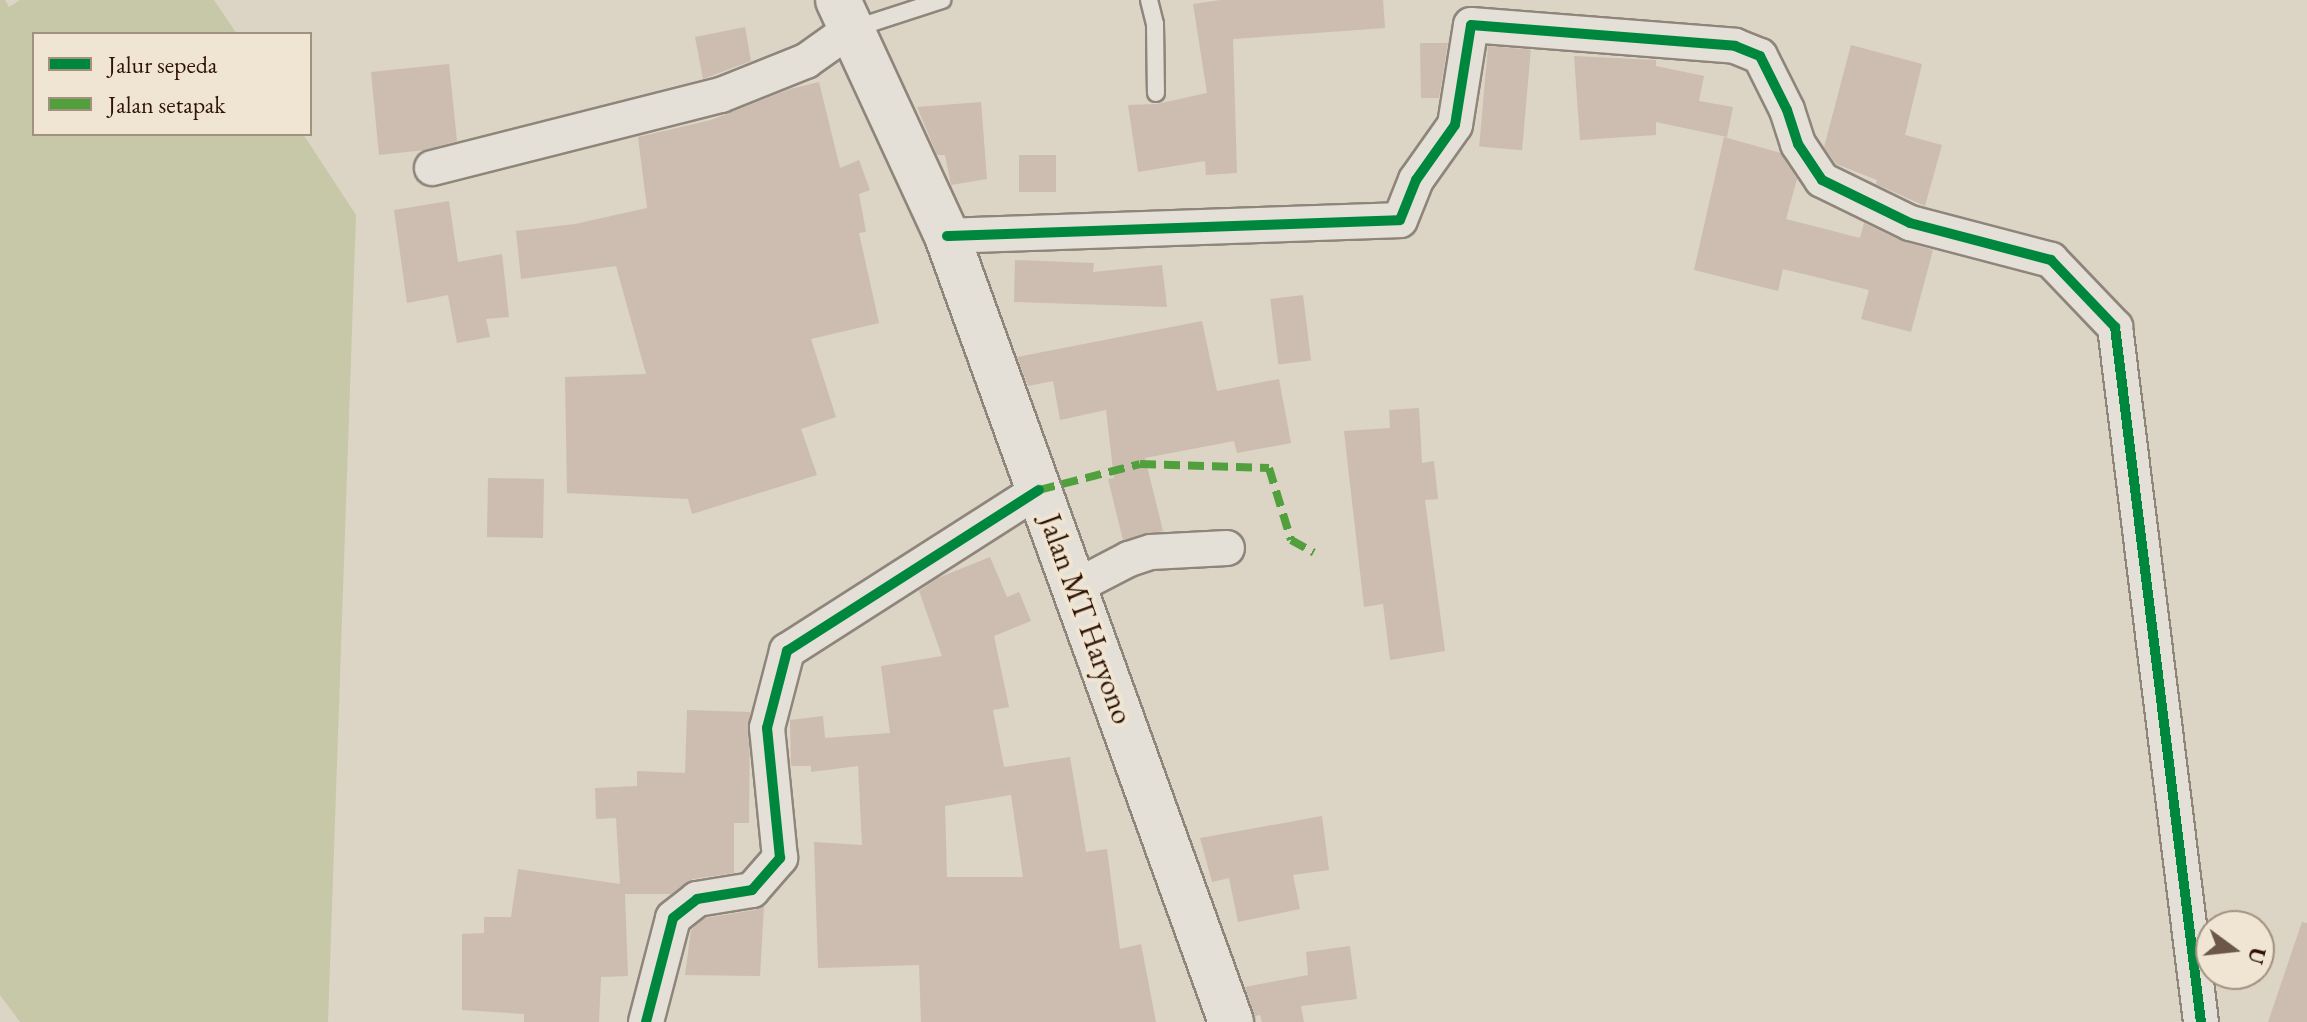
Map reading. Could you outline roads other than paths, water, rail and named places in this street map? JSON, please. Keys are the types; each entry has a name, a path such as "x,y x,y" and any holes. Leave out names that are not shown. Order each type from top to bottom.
{"main road":[{"name":"Jalan MT Haryono","path":"844,15 947,236 1231,1022"}],"street":[{"path":"432,168 721,95 806,61 844,15"},
{"path":"947,236 1400,220 1416,180 1455,125 1471,25 1735,46 1760,56 1787,110 1798,144 1822,180 1910,223 2051,260 2115,327 2201,1022"},
{"path":"646,1022 673,918 697,899 752,890 780,858 767,728 787,651 1039,490"},
{"path":"1075,587 1129,559 1151,552 1227,548"}],"lane":[{"path":"844,15 942,0"},
{"path":"1149,0 1155,24 1156,93"}]}
